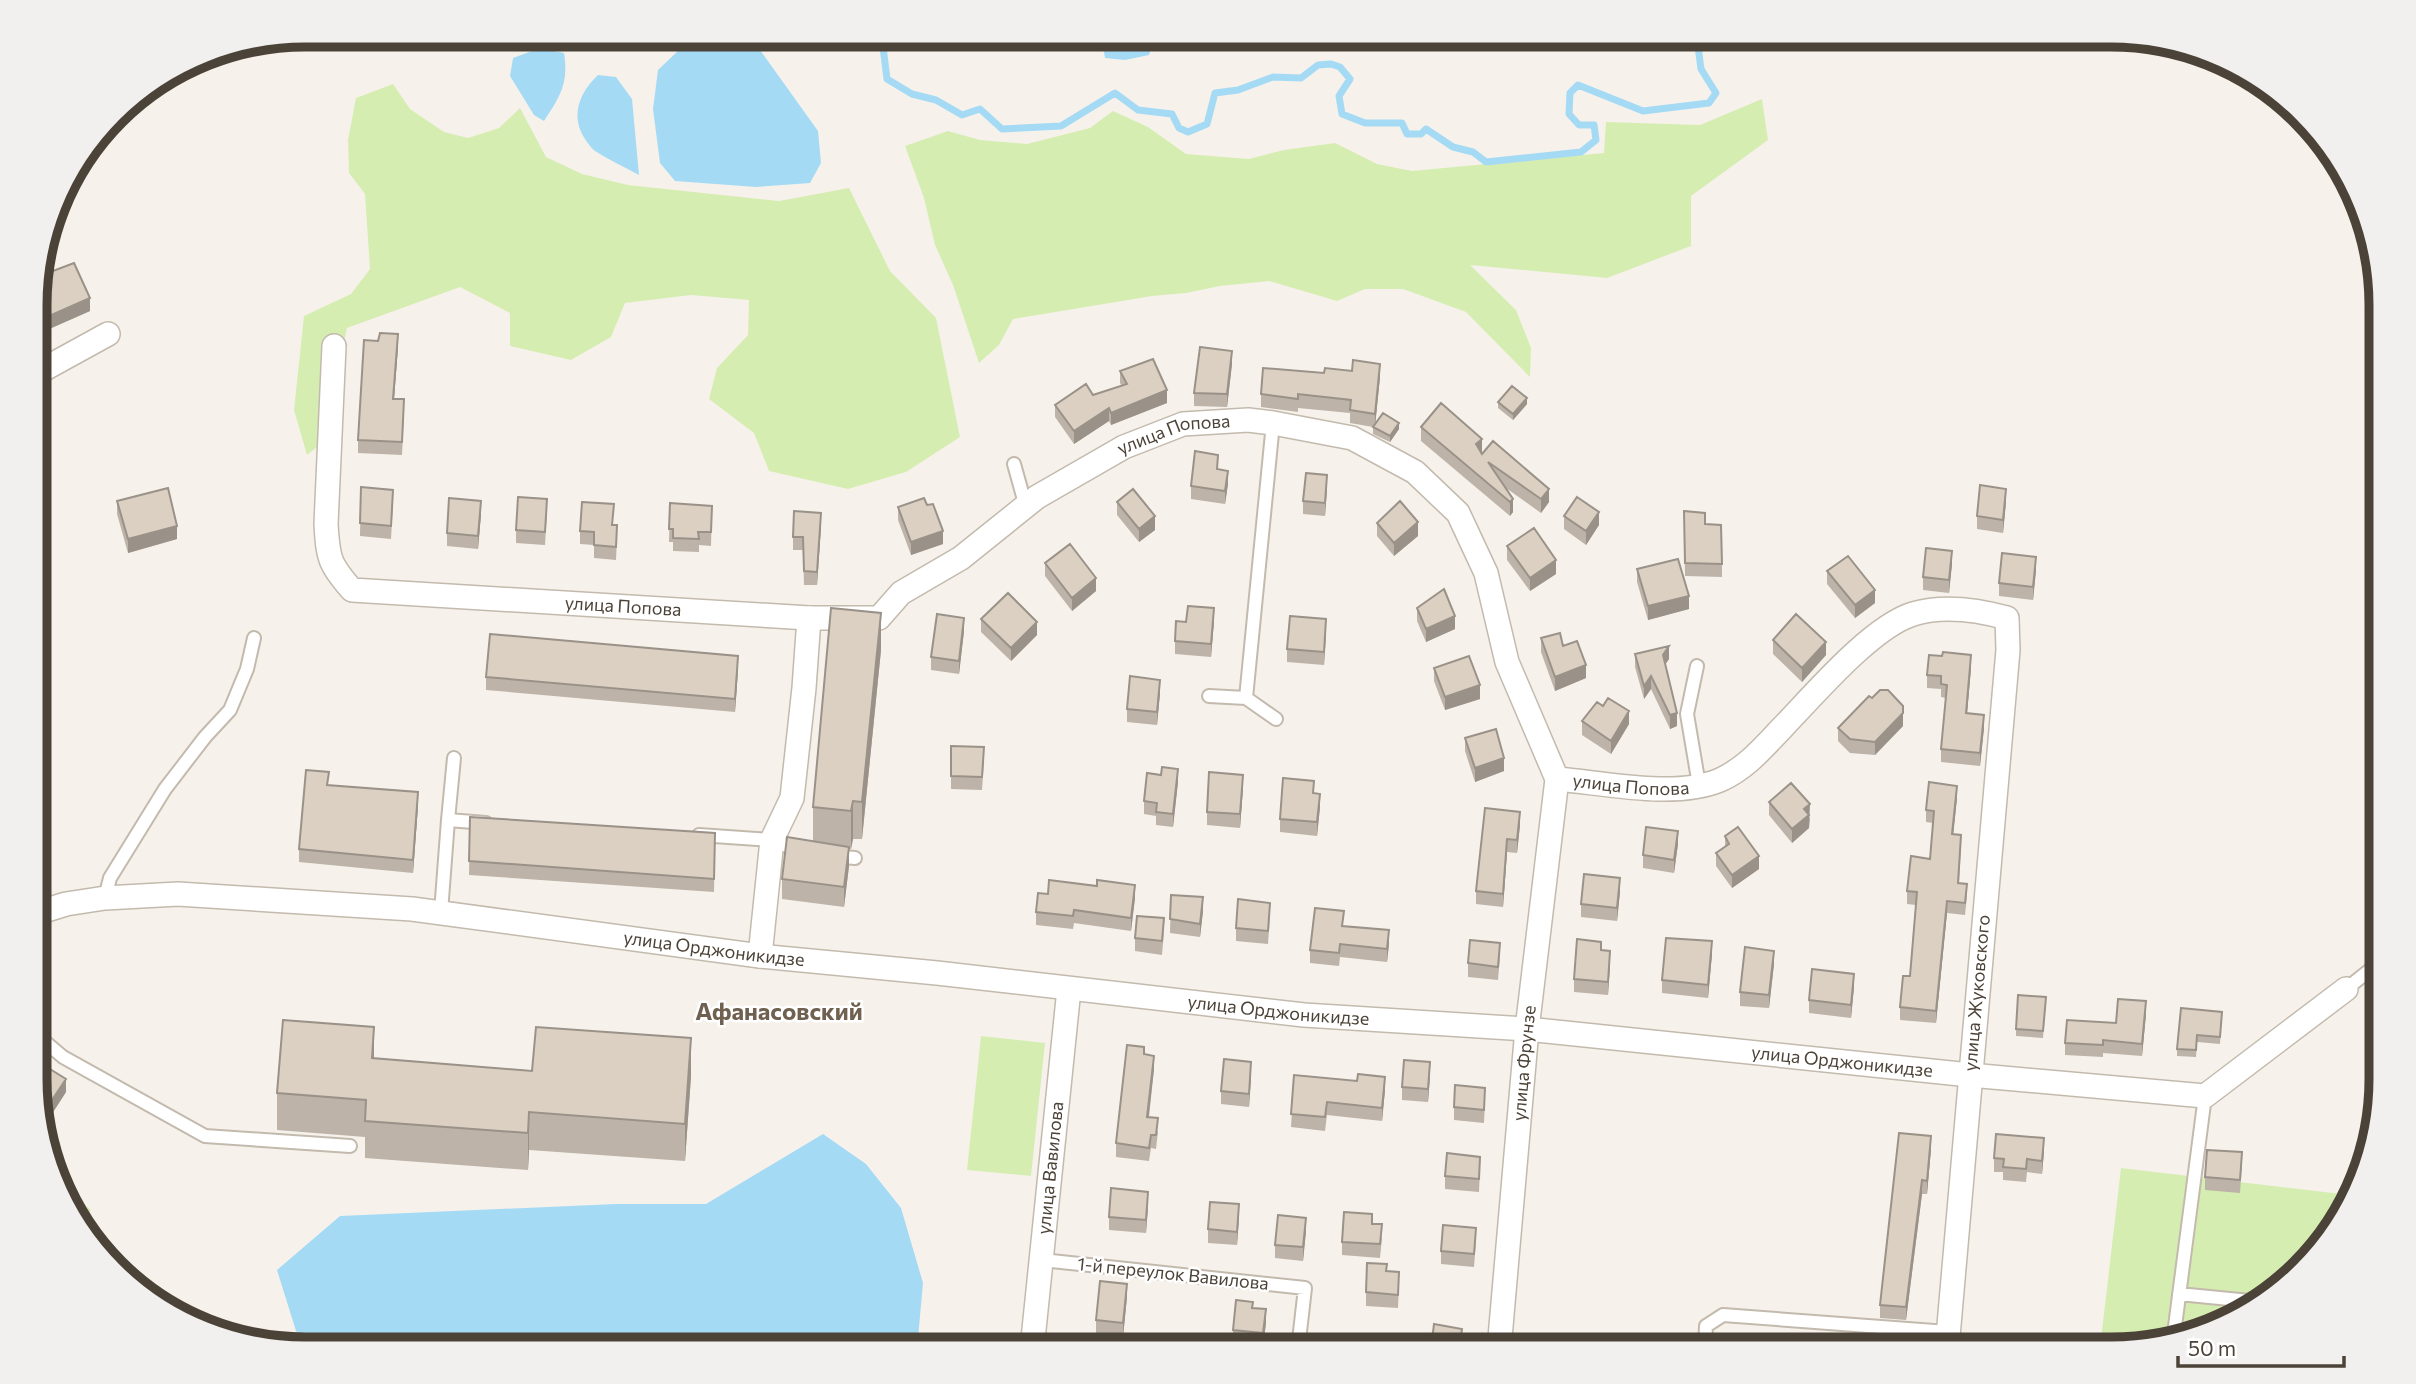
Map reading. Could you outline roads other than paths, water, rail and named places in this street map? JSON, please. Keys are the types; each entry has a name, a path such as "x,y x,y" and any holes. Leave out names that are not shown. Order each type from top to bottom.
{"street":[{"path":"47,368 108,334"},
{"name":"улица Попова","path":"334,346 326,524 328,552 333,567 352,590 809,618 879,618 901,593 961,558 1037,497 1124,447 1184,424 1248,420 1273,422 1352,438 1415,472 1458,513 1486,573 1507,663 1557,779 1674,790 1720,780 1751,760 1834,674 1882,629 1912,614 1943,609 1985,612 2007,618 2008,637"},
{"path":"760,956 772,840 792,798 809,618"},
{"name":"улица Жуковского","path":"1947,1337 2008,637"},
{"name":"улица Фрунзе","path":"1500,1337 1527,1029 1557,779"},
{"name":"улица Орджоникидзе","path":"47,910 105,898 178,894 441,912 760,956 937,973 1304,1015 1527,1029 1970,1075 2205,1096"},
{"name":"улица Вавилова","path":"1033,1337 1069,989"},
{"path":"2205,1096 2346,989"}],"lane":[{"path":"1246,698 1273,422"},
{"path":"1014,464 1026,508"},
{"path":"105,898 110,878 165,789 205,737 230,710 247,669 254,638"},
{"path":"1697,666 1688,714 1699,785"},
{"path":"1209,696 1246,698 1276,719"},
{"path":"441,912 454,758"},
{"path":"448,820 502,824"},
{"path":"691,835 772,840 803,852 855,858"},
{"path":"2346,989 2369,971"},
{"path":"47,1043 63,1057 205,1136 350,1146"},
{"path":"2175,1329 2205,1096"},
{"name":"1-й переулок Вавилова","path":"1042,1260 1305,1288 1299,1337"},
{"path":"2179,1294 2243,1300"},
{"path":"1706,1337 1706,1326 1723,1315 1920,1337"}],"water":[{"path":"746,47 760,50 818,131 821,163 810,183 756,187 675,181 660,163 653,109 658,70 681,48"},
{"path":"1103,47 1151,47 1149,55 1125,60 1105,58"},
{"path":"540,48 564,53 565,64 562,89 544,121 534,115 510,76 513,58"},
{"path":"598,75 616,77 632,99 639,175 595,151 580,130 579,105 586,89"},
{"path":"823,1134 866,1164 901,1208 923,1283 918,1337 305,1337 296,1331 277,1270 340,1216 616,1204 706,1204"}],"waterway":[{"path":"883,47 887,79 912,94 936,100 962,115 980,109 1002,129 1061,126 1115,93 1138,110 1172,114 1179,128 1188,132 1207,124 1215,93 1238,90 1273,77 1301,78 1318,65 1331,64 1340,67 1350,79 1339,96 1342,114 1365,123 1402,123 1407,134 1421,134 1426,129 1453,147 1473,152 1486,162 1581,152 1596,140 1594,125 1579,125 1569,114 1570,93 1578,85 1643,111 1709,103 1716,93 1701,69 1698,47"}],"district":[{"name":"Афанасовский","path":"779,1012"}]}
